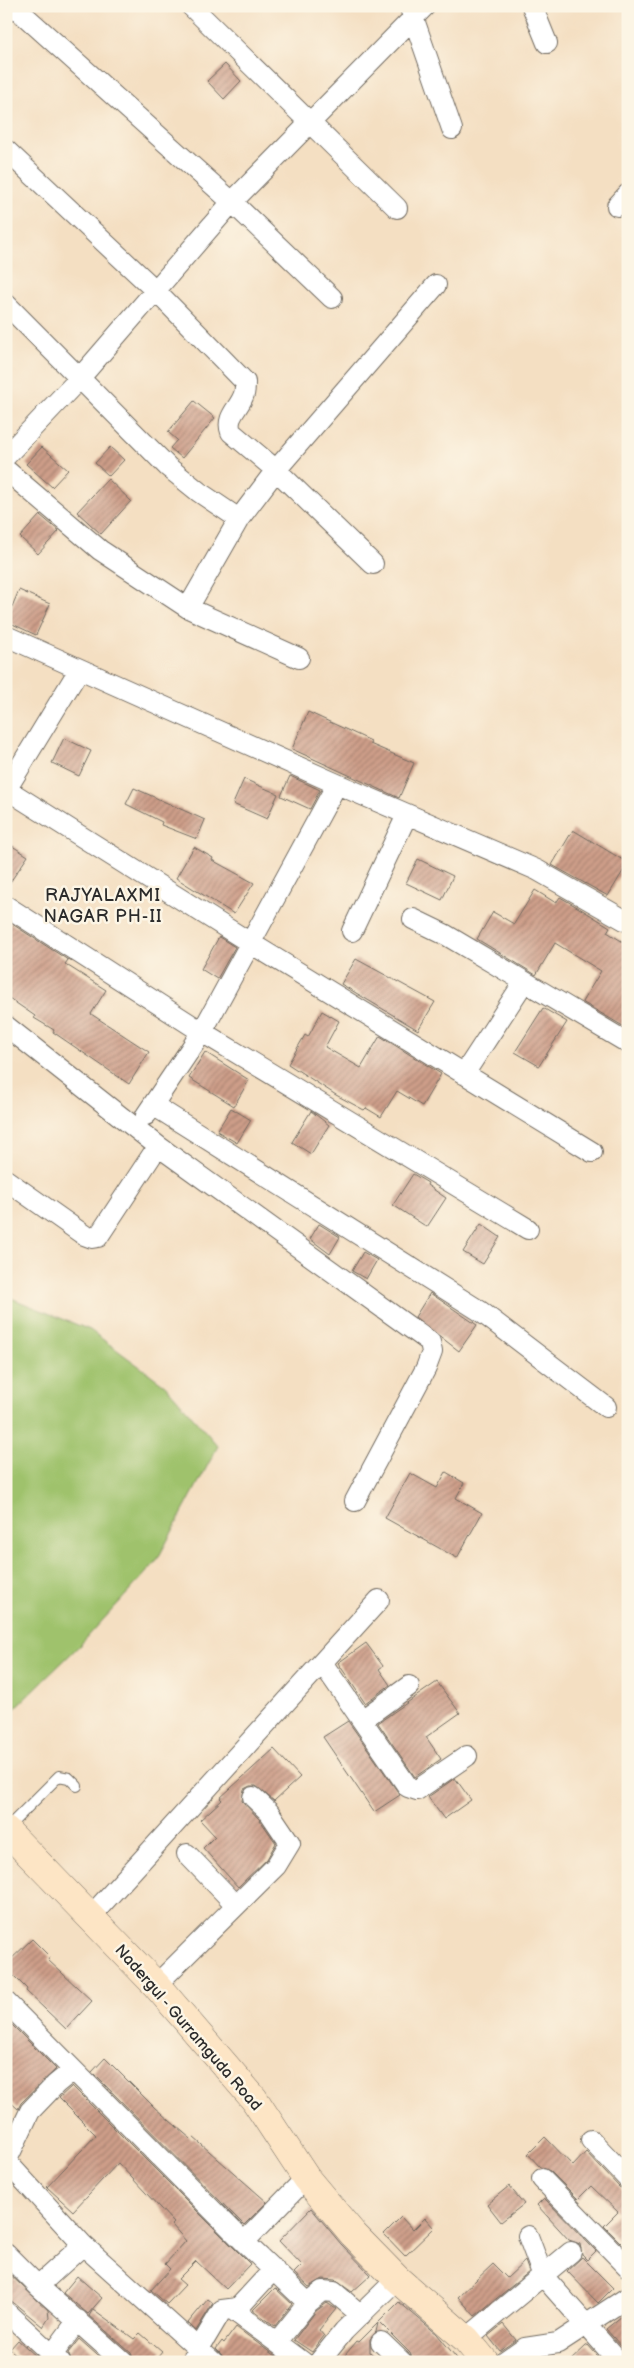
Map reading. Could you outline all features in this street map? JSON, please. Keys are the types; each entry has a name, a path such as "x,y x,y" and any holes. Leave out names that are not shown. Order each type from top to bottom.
{"main road":[{"name":"Nadergul - Gurramguda Road","path":"6,1829 156,1985 254,2100 306,2178 353,2234 397,2279 466,2339 485,2362"}],"street":[{"path":"191,6 396,208"},
{"path":"532,6 547,43"},
{"path":"6,456 79,379 154,289 232,202 311,123 416,10"},
{"path":"416,10 452,129"},
{"path":"13,11 232,202 332,298"},
{"path":"6,150 154,289 245,382 244,395 231,417 229,426 238,438 276,470 373,564"},
{"path":"188,608 239,519 276,470 436,285"},
{"path":"6,304 168,467 199,492 239,519"},
{"path":"6,470 100,550 188,608 299,658"},
{"path":"6,636 337,784 537,870 626,916"},
{"path":"79,670 6,789 252,944 592,1152"},
{"path":"136,1128 202,1032 252,944 337,784"},
{"path":"352,931 408,815"},
{"path":"6,906 202,1032 528,1229"},
{"path":"413,919 446,935 628,1043"},
{"path":"464,1074 524,982"},
{"path":"6,1026 158,1146 430,1342 432,1352 426,1368 355,1501"},
{"path":"153,1105 480,1311 606,1407"},
{"path":"6,1180 84,1235 92,1238 98,1237 158,1146"},
{"path":"91,1916 323,1664 379,1600"},
{"path":"323,1664 408,1787 417,1790 467,1756"},
{"path":"362,1720 410,1686"},
{"path":"156,1985 276,1866 290,1843 269,1812 253,1797"},
{"path":"187,1854 236,1905"},
{"path":"6,2002 72,2071 244,2242 274,2269 283,2281 308,2303"},
{"path":"72,2071 56,2084 30,2111 6,2161 83,2245 201,2358 222,2310 238,2308 274,2269"},
{"path":"591,2140 628,2179"},
{"path":"244,2242 306,2178"},
{"path":"542,2180 628,2267"},
{"path":"528,2236 543,2276 619,2362"},
{"path":"38,2286 83,2245"},
{"path":"466,2339 571,2252"},
{"path":"6,2254 38,2286 123,2362"},
{"path":"319,2362 344,2331 397,2279"},
{"path":"277,2342 308,2303 323,2290 334,2292 361,2315"},
{"path":"505,2362 525,2348 558,2343 628,2297"},
{"path":"233,2310 303,2362"},
{"path":"6,2312 53,2360 78,2320"},
{"path":"381,2342 402,2362"}],"lane":[{"path":"6,1829 59,1776 69,1778 77,1786"}],"green space":[{"path":"6,1296 90,1330 166,1386 218,1446 156,1562 81,1644 6,1717"}],"building":[{"path":"225,64 241,81 224,99 207,81"},
{"path":"194,401 215,418 182,458 170,448 177,440 168,432"},
{"path":"42,447 68,470 52,487 26,464"},
{"path":"110,447 124,460 109,476 95,463"},
{"path":"108,479 131,501 101,534 77,512"},
{"path":"40,515 59,531 38,554 20,537"},
{"path":"19,590 50,604 36,635 6,621"},
{"path":"308,712 371,741 370,744 414,763 399,798 292,749"},
{"path":"64,738 91,751 79,776 52,763"},
{"path":"290,776 320,790 310,809 281,796"},
{"path":"244,779 278,794 267,819 233,804"},
{"path":"134,788 205,820 197,839 161,825 162,822 126,804"},
{"path":"573,830 628,863 608,896 552,865"},
{"path":"6,842 28,856 6,888"},
{"path":"194,847 213,858 212,860 254,883 234,914 176,878"},
{"path":"418,859 453,876 442,900 406,883"},
{"path":"535,890 556,903 560,897 579,908 610,927 607,932 628,945 628,1029 582,1002 601,971 555,943 536,975 477,939 493,912 514,924"},
{"path":"6,920 68,960 65,964 106,990 91,1014 149,1052 129,1084 53,1032 54,1030 34,1018 35,1016 6,996"},
{"path":"219,937 235,947 217,979 201,969"},
{"path":"356,959 435,1002 418,1030 341,984"},
{"path":"543,1008 567,1022 539,1066 515,1052"},
{"path":"322,1011 339,1021 325,1047 361,1068 380,1036 441,1074 422,1106 397,1091 381,1117 336,1095 288,1064 305,1035 308,1037"},
{"path":"205,1052 249,1080 234,1106 189,1078"},
{"path":"231,1108 251,1120 237,1143 217,1131"},
{"path":"311,1111 329,1125 311,1154 292,1142"},
{"path":"413,1174 428,1183 427,1185 446,1198 427,1227 393,1205"},
{"path":"319,1224 340,1237 330,1254 310,1239"},
{"path":"481,1224 500,1237 483,1264 463,1252"},
{"path":"363,1252 377,1260 366,1279 352,1271"},
{"path":"430,1293 477,1325 459,1351 415,1317"},
{"path":"446,1472 464,1483 456,1498 482,1513 457,1558 385,1518 410,1473 437,1488"},
{"path":"366,1643 383,1666 379,1669 390,1685 365,1703 338,1663"},
{"path":"437,1682 460,1713 426,1737 441,1759 415,1777 378,1723"},
{"path":"348,1721 400,1795 374,1812 323,1737"},
{"path":"274,1749 300,1777 274,1801 256,1786 244,1789 242,1801 260,1820 276,1843 267,1859 238,1887 203,1848 215,1836 200,1820 222,1800 220,1798"},
{"path":"455,1778 471,1800 444,1819 428,1797"},
{"path":"32,1939 50,1957 48,1960 92,2001 66,2029 26,1991 27,1989 6,1968 6,1964"},
{"path":"6,2019 56,2069 21,2103 18,2109 6,2098"},
{"path":"105,2058 155,2108 191,2139 193,2137 267,2202 244,2225 92,2072"},
{"path":"72,2086 250,2264 226,2289 196,2261 178,2279 185,2285 167,2304 151,2290 170,2269 165,2264 186,2241 172,2225 174,2223 118,2163 73,2211 47,2187 96,2135 59,2098"},
{"path":"545,2137 573,2166 586,2152 619,2187 628,2191 628,2250 604,2226 618,2212 591,2186 578,2199 550,2171 540,2167 528,2154"},
{"path":"509,2186 524,2204 501,2222 487,2204"},
{"path":"544,2198 596,2251 587,2260 582,2255 580,2244 569,2240 537,2205"},
{"path":"311,2208 341,2244 371,2275 352,2292 335,2280 323,2279 309,2287 294,2273 302,2265 279,2241"},
{"path":"401,2217 413,2230 425,2218 434,2228 405,2256 384,2234"},
{"path":"582,2257 613,2288 598,2303 567,2271"},
{"path":"525,2261 529,2272 475,2316 458,2297 493,2264 507,2278"},
{"path":"6,2271 48,2310 49,2318 43,2327 14,2303 6,2300"},
{"path":"77,2276 102,2298 88,2314 63,2293"},
{"path":"275,2288 292,2304 275,2326 253,2310"},
{"path":"208,2299 213,2303 196,2331 188,2323"},
{"path":"399,2302 437,2334 460,2362 414,2362 410,2353 379,2322"},
{"path":"327,2303 336,2309 319,2330 324,2336 312,2352 294,2340 316,2311"},
{"path":"93,2309 134,2339 140,2333 162,2352 154,2362 135,2362 131,2353 89,2316"},
{"path":"628,2311 628,2354 606,2329"},
{"path":"378,2323 376,2332 370,2339 370,2352 381,2362 339,2362 357,2341 359,2342"},
{"path":"503,2324 516,2340 500,2351 488,2336"},
{"path":"236,2327 283,2362 225,2362 216,2349 222,2341 224,2343"},
{"path":"79,2339 105,2362 72,2362 68,2353"},
{"path":"18,2340 37,2357 35,2362 24,2362 10,2349"},
{"path":"588,2345 603,2362 569,2362 586,2346"}],"district":[{"name":"RAJYALAXMI NAGAR PH-II","path":"103,905"}]}
